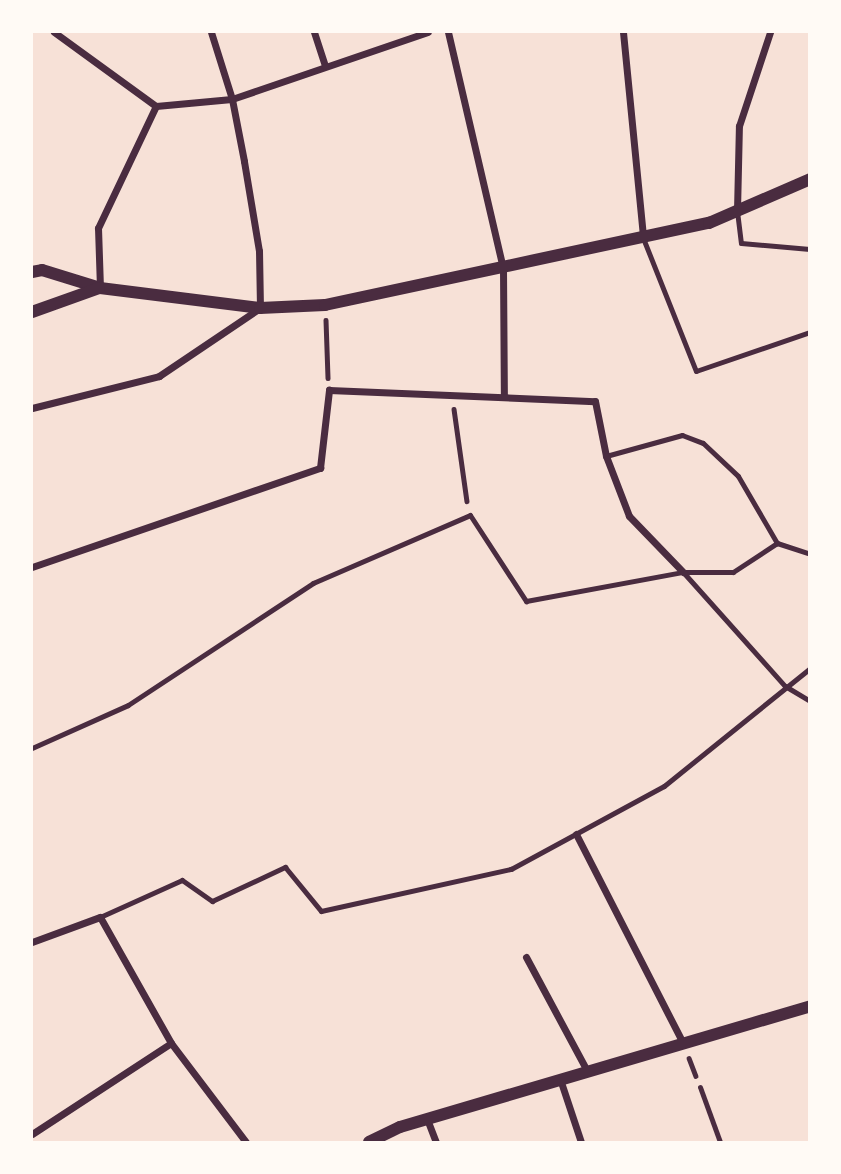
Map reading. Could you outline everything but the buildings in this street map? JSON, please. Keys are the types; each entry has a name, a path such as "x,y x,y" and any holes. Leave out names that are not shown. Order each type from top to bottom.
{"street":[{"path":"54,32 156,106 232,99 428,32"},
{"path":"211,32 232,99 259,251 260,307"},
{"path":"314,32 325,65"},
{"path":"448,32 503,269 504,397"},
{"path":"624,32 643,238"},
{"path":"737,211 739,126 770,32"},
{"path":"100,288 98,228 156,106"},
{"path":"32,272 42,270 100,288 260,307 325,304 503,269 709,223 810,179"},
{"path":"32,312 100,288"},
{"path":"32,408 159,376 260,307"},
{"path":"32,567 320,468 329,390 596,401 606,456 629,516 683,572"},
{"path":"576,834 683,1043"},
{"path":"32,942 100,917 172,1043 246,1143"},
{"path":"526,957 587,1071"},
{"path":"369,1143 427,1119 810,1006"},
{"path":"32,1134 172,1043"},
{"path":"560,1079 581,1143"},
{"path":"427,1119 436,1143"}],"lane":[{"path":"737,211 741,243 810,249"},
{"path":"643,238 696,371 810,331"},
{"path":"606,456 682,435 704,443 738,476 777,543 810,554"},
{"path":"32,748 128,705 313,583 470,515 526,601 683,572 733,572 777,543"},
{"path":"683,572 785,686 810,701"},
{"path":"100,917 182,880 212,901 285,867 321,911 511,869 664,786 810,668"},
{"path":"700,1087 720,1143"}],"path":[{"path":"325,304 329,390"},
{"path":"453,395 470,515"},
{"path":"683,1043 700,1087"}]}
